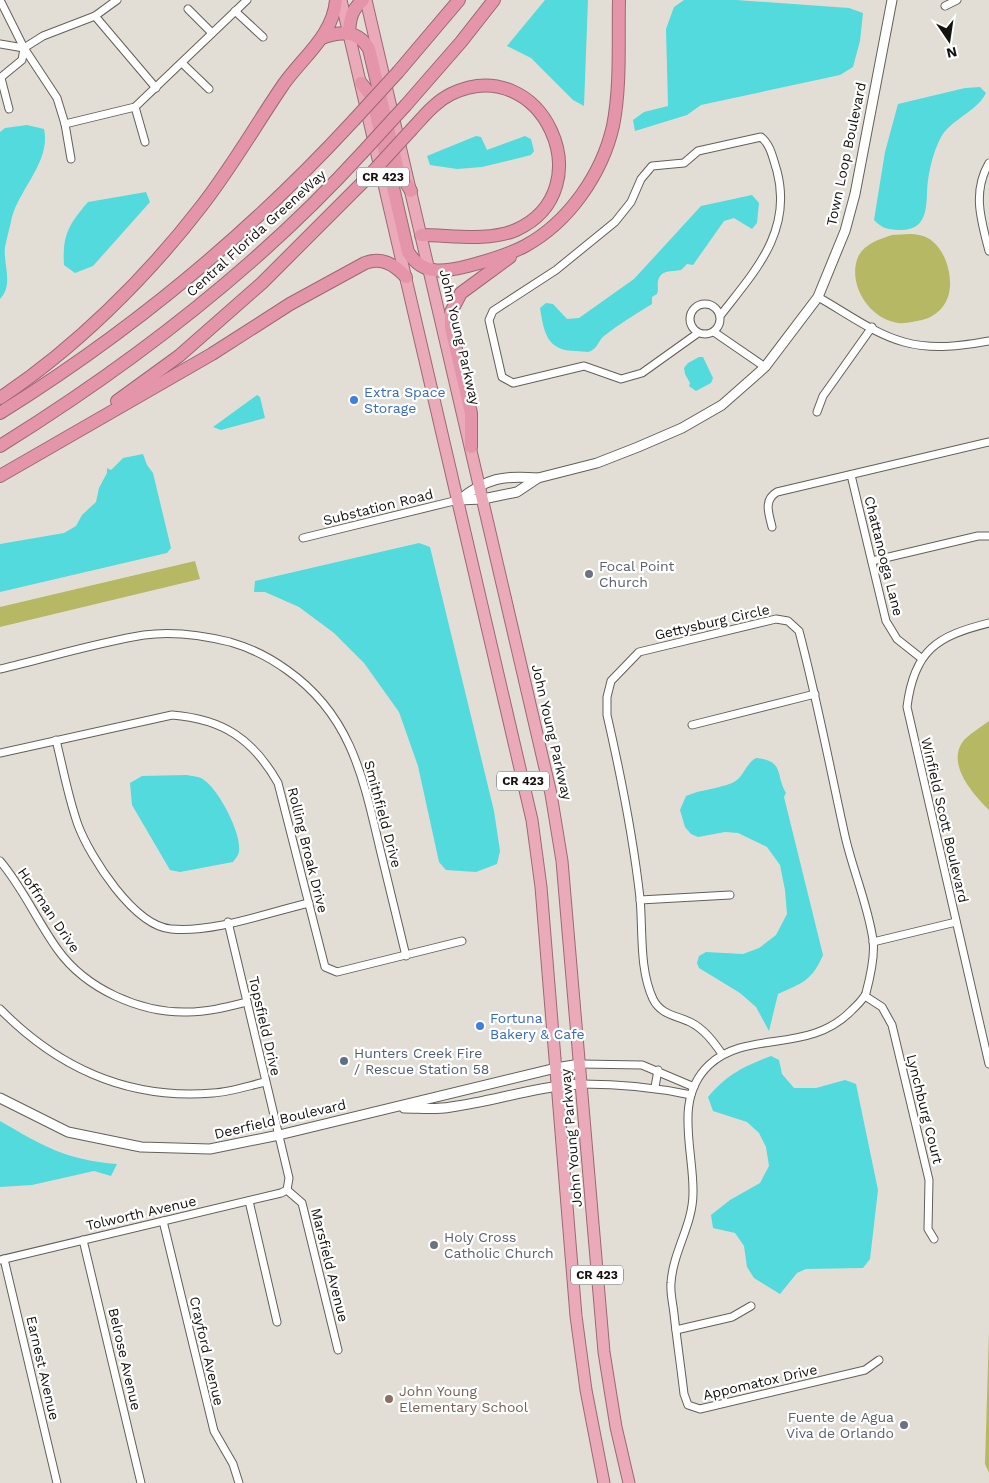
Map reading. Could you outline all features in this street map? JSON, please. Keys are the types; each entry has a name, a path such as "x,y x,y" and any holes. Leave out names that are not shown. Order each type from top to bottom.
{"highway":[{"path":"0,398 52,358 99,318 158,259 200,209 242,150 282,87 322,38 334,18 336,0"},
{"name":"John Young Parkway","path":"341,0 532,820 541,887 579,1344 592,1428 604,1483"},
{"path":"349,32 350,18 355,7 365,0"},
{"name":"John Young Parkway","path":"365,0 551,794 562,861 604,1352 616,1427 628,1483"},
{"name":"Central Florida GreeneWay","path":"0,413 104,343 185,280 269,207 354,120 398,72 459,0"},
{"name":"Central Florida GreeneWay","path":"0,446 112,372 196,308 288,228 406,105 461,42 494,0"},
{"path":"471,447 471,414 451,328 452,312 461,293 544,233 570,209 591,180 608,141 615,108 619,0"},
{"path":"322,38 349,32 366,43 398,170 411,191"},
{"path":"361,83 372,97 408,252 413,260 430,271 450,270 489,260 525,246"},
{"path":"73,433 179,356 262,283 368,177 429,110 450,94 470,88 490,86 518,94 532,104 549,124 558,149 557,177 547,202 526,224 493,236 421,235"},
{"path":"0,476 212,354 290,304 365,263 373,260 386,261 406,277"}],"street":[{"path":"0,0 24,48 57,98 65,124 71,159"},
{"path":"0,44 24,48 43,36 95,16 117,0"},
{"path":"65,124 135,107 247,0"},
{"name":"Town Loop Boulevard","path":"458,500 479,484 512,476 538,478 597,463 682,428 722,405 764,367 818,297 845,231 855,194 892,0"},
{"path":"945,6 957,0"},
{"path":"188,9 212,33"},
{"path":"235,11 263,37"},
{"path":"95,16 156,88"},
{"path":"9,109 0,78 22,60 24,48"},
{"path":"182,63 209,89"},
{"path":"135,107 144,142"},
{"path":"698,333 642,373 621,379 584,366 513,383 502,377 489,320 493,311 556,270 615,222 631,202 641,180 652,166 684,164 698,151 761,137 768,143 780,183 782,201 777,227 766,253 752,277 720,316 720,325 714,332 706,335 698,333 694,330 690,321 696,307 700,305 710,305 720,316"},
{"path":"989,163 981,176 978,192 980,213 989,251"},
{"path":"818,297 872,327 904,342 933,346 962,346 989,341"},
{"path":"816,412 823,396 872,327"},
{"path":"714,332 764,367"},
{"path":"772,527 768,506 772,495 851,474 989,442"},
{"name":"Chattanooga Lane","path":"851,474 890,631 904,646 921,658"},
{"name":"Town Loop Boulevard","path":"458,500 483,499 517,492 538,478"},
{"name":"Substation Road","path":"303,538 458,500"},
{"path":"872,561 978,536 989,536"},
{"name":"Gettysburg Circle","path":"722,1054 710,1036 691,1023 661,1011 654,1000 647,981 631,827 607,715 607,697 611,681 623,666 639,652 776,619 788,621 799,631 815,694 846,839 873,942 865,996"},
{"path":"921,658 948,636 989,624"},
{"name":"Smithfield Drive","path":"0,669 144,635 177,634 209,637 246,646 273,660 302,680 325,704 345,734 358,762 406,956"},
{"name":"Winfield Scott Boulevard","path":"921,658 910,688 907,707 909,721 989,1064"},
{"path":"692,725 815,694"},
{"name":"Rolling Broak Drive","path":"0,753 172,715 195,717 214,722 238,735 258,754 278,783 325,966 337,972 462,941"},
{"path":"56,740 78,824 84,837 120,896 138,914 168,929 195,930 309,903"},
{"name":"Hoffman Drive","path":"0,861 12,875 59,951 86,978 104,990 146,1007 163,1010 187,1012 216,1010 247,1002"},
{"path":"640,900 730,895"},
{"name":"Topsfield Drive","path":"228,922 279,1134"},
{"path":"873,942 956,922"},
{"path":"582,1084 622,1084 655,1087 691,1095 708,1066 722,1054 742,1047 794,1040 827,1029 848,1014 865,996"},
{"name":"Lynchburg Court","path":"865,996 882,1007 892,1025 930,1180 928,1229 934,1239"},
{"path":"0,1009 21,1031 66,1062 119,1085 150,1092 196,1094 214,1093 265,1082"},
{"path":"580,1064 642,1065 658,1070 694,1087"},
{"name":"Deerfield Boulevard","path":"0,1098 68,1132 141,1147 210,1149 580,1064"},
{"path":"655,1087 658,1070"},
{"name":"Deerfield Boulevard","path":"394,1107 429,1109 452,1107 558,1085 582,1084"},
{"name":"Appomatox Drive","path":"691,1095 688,1116 693,1193 690,1219 675,1255 670,1285 684,1394 688,1405 700,1409 865,1370 879,1360"},
{"path":"279,1134 289,1178 287,1190"},
{"name":"Tolworth Avenue","path":"2,1259 250,1201 287,1190"},
{"name":"Marsfield Avenue","path":"287,1190 302,1203 338,1350"},
{"path":"250,1201 277,1322"},
{"name":"Crayford Avenue","path":"164,1220 214,1431 233,1464 239,1483"},
{"name":"Belrose Avenue","path":"84,1240 141,1483"},
{"name":"Earnest Avenue","path":"2,1259 57,1483"},
{"path":"676,1330 732,1317 751,1306"}],"shaded area":[{"path":"916,234 928,238 941,251 946,260 950,289 946,302 936,314 917,321 898,323 878,315 863,299 858,289 856,278 855,267 858,257 864,249 873,243 892,235"},
{"path":"195,561 200,579 0,627 0,607"},
{"path":"989,721 989,810 963,778 958,758 959,749 964,740"},
{"path":"989,1331 989,1473 985,1464"}],"water":[{"path":"545,0 588,0 584,106 573,100 531,58 507,46"},
{"path":"684,0 736,0 849,8 863,13 860,41 853,67 840,75 701,105 687,115 635,131 633,120 644,112 668,106 666,29 674,7"},
{"path":"980,87 986,93 982,100 950,126 940,139 930,169 925,214 921,221 916,226 908,229 897,230 884,228 879,225 874,220 885,152 898,104 965,88"},
{"path":"27,125 44,129 45,141 39,163 12,217 5,247 7,281 4,293 0,299 0,132 5,128"},
{"path":"476,136 481,137 487,150 525,136 531,139 534,151 531,155 482,167 457,169 430,165 427,156"},
{"path":"146,192 150,202 93,266 75,273 64,265 64,246 68,230 88,202"},
{"path":"752,195 759,203 757,223 752,229 734,218 724,221 693,265 687,264 681,270 662,274 658,281 657,294 652,297 652,304 604,336 593,349 588,352 566,350 559,348 549,339 543,325 540,308 546,303 553,304 567,319 579,318 634,279 701,206"},
{"path":"703,357 713,378 711,383 696,391 689,386 690,383 684,368 688,363"},
{"path":"257,395 260,397 265,418 221,430 213,427"},
{"path":"143,454 147,465 153,473 171,548 167,553 0,592 0,544 64,533 76,526 82,515 96,502 99,488 107,473 107,468 111,470 123,458"},
{"path":"419,543 430,547 494,811 500,851 497,864 476,872 446,870 439,862 418,766 399,712 364,663 334,633 299,607 265,592 254,592 255,581"},
{"path":"756,758 771,762 778,769 786,793 784,797 823,955 815,971 810,976 794,987 778,994 769,1031 756,1007 740,993 699,968 697,963 699,956 706,952 743,954 759,948 776,935 787,914 780,865 767,847 738,833 725,832 698,837 691,834 685,827 680,810 686,796 736,781"},
{"path":"186,775 200,778 210,785 228,813 239,844 239,853 233,862 180,872 170,870 132,805 130,783 142,776"},
{"path":"771,1056 779,1060 782,1074 794,1088 816,1088 845,1080 856,1084 878,1190 870,1259 863,1268 806,1269 797,1273 780,1294 754,1278 747,1267 744,1246 735,1233 713,1228 711,1215 730,1200 760,1183 769,1166 766,1147 759,1133 747,1122 713,1111 708,1097 736,1072"},
{"path":"0,1121 42,1145 55,1150 83,1159 117,1164 111,1176 94,1171 32,1185 0,1187"}],"place":[{"name":"Extra Space Storage","path":"354,400"},
{"name":"Focal Point Church","path":"589,574"},
{"name":"Fortuna Bakery & Cafe","path":"480,1026"},
{"name":"Hunters Creek Fire / Rescue Station 58","path":"344,1061"},
{"name":"Holy Cross Catholic Church","path":"434,1245"},
{"name":"John Young Elementary School","path":"389,1399"},
{"name":"Fuente de Agua Viva de Orlando","path":"904,1425"}]}
